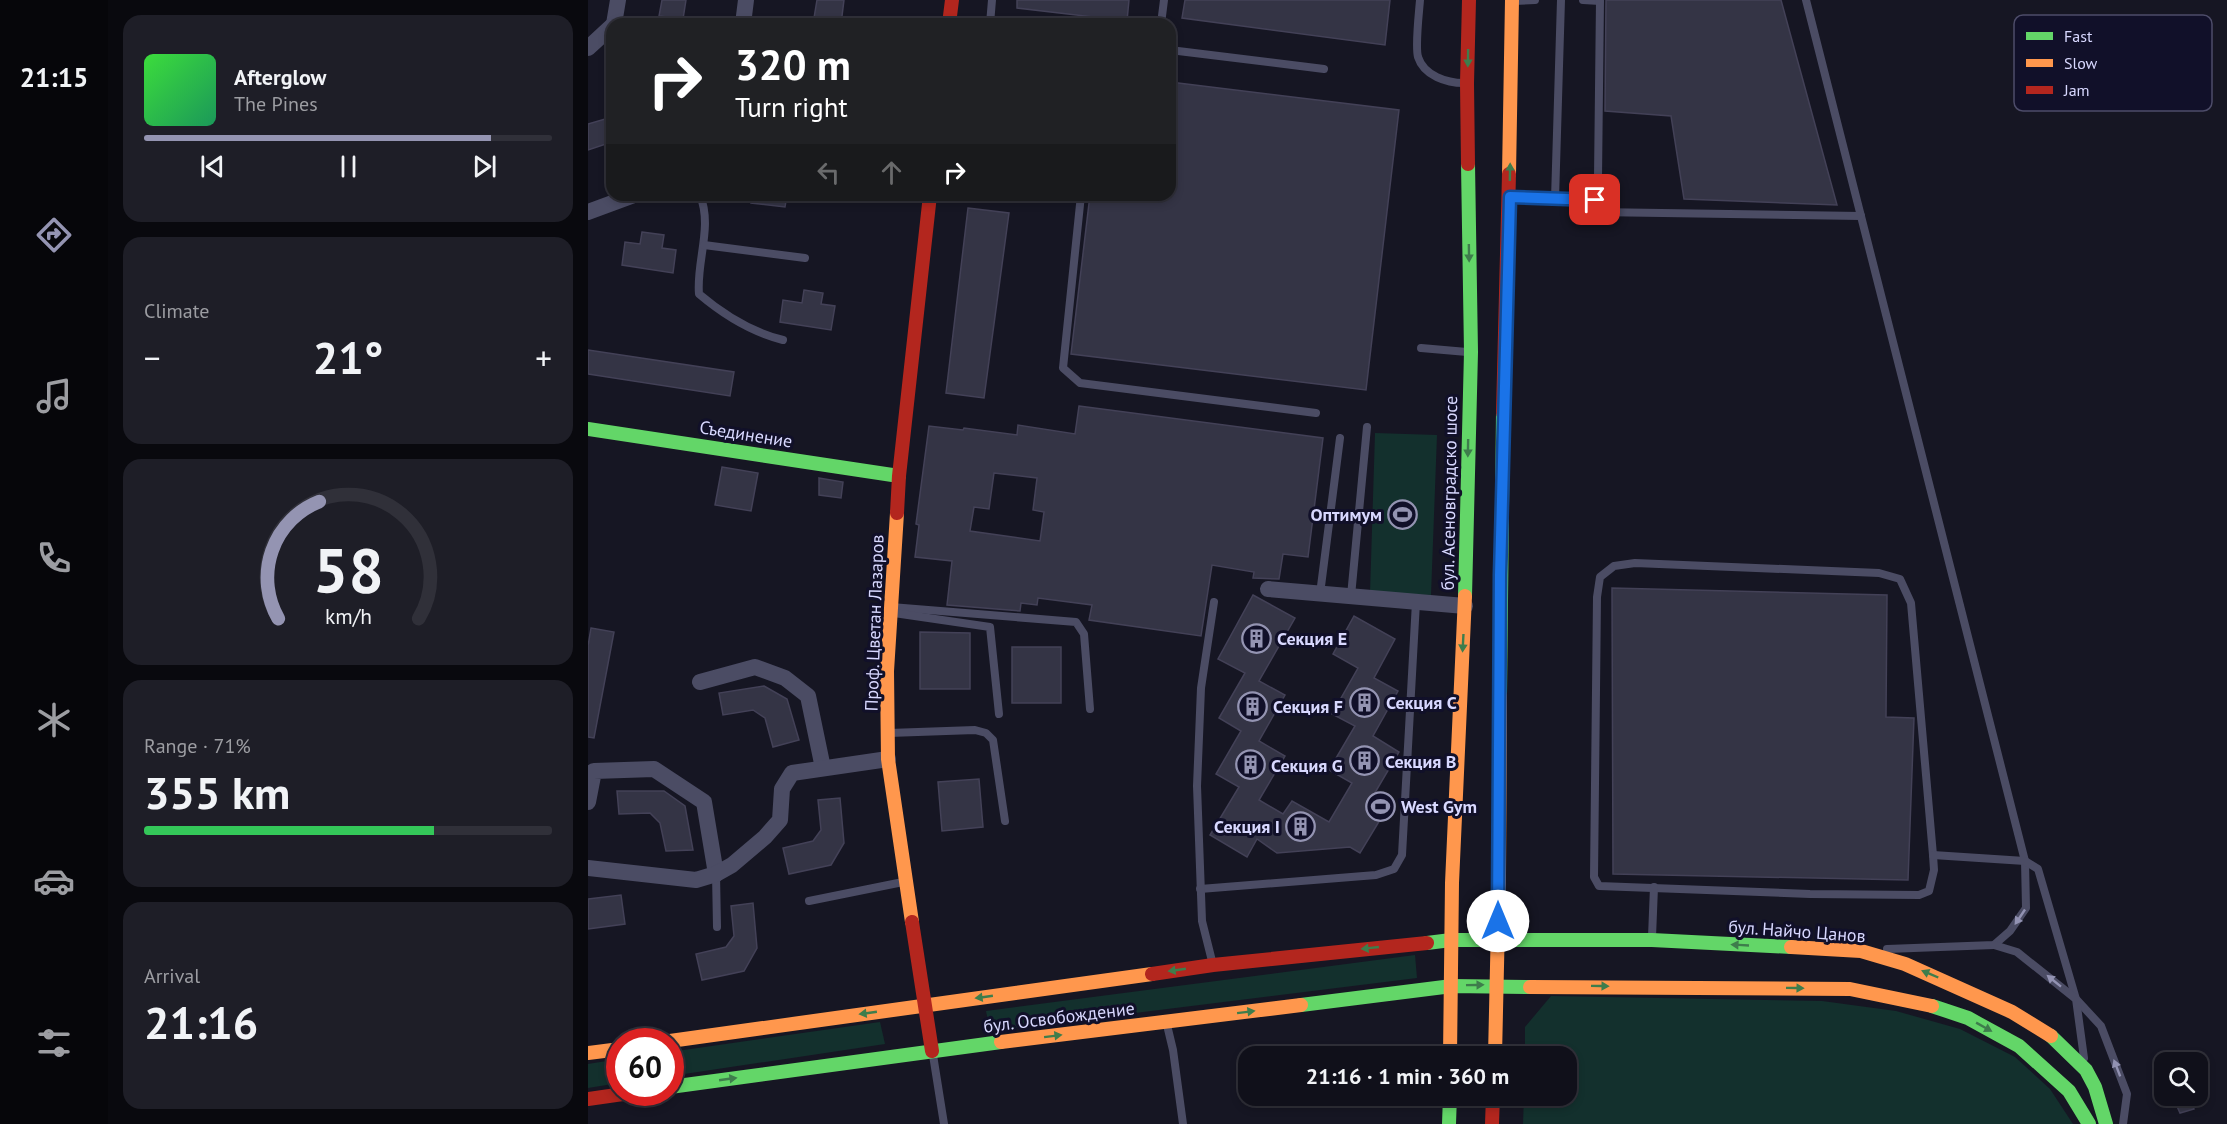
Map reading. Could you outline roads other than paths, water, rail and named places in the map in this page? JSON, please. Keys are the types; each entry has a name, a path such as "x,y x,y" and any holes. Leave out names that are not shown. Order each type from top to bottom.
{"main road":[{"path":"952,0 953,18"},
{"name":"бул. Асеновградско шосе","path":"1450,1046 1451,940 1465,606 1471,352 1467,83 1469,0"},
{"path":"1495,1046 1498,985 1500,575 1510,197 1512,1"},
{"name":"Проф. Цветан Лазаров","path":"929,201 899,476 887,671 888,759 932,1052"},
{"name":"Съединение","path":"588,429 899,476"},
{"name":"бул. Найчо Цанов","path":"1451,940 1652,940 1861,951 1905,964 2012,1011 2050,1036 2086,1070 2095,1087 2106,1124"},
{"name":"бул. Освобождение","path":"684,1039 1213,965 1451,940"},
{"path":"1452,986 1850,989 1919,1002 1968,1017 2019,1046 2069,1091 2089,1124"},
{"name":"бул. Освобождение","path":"684,1086 1452,986"},
{"path":"588,1053 606,1051"},
{"path":"588,1099 606,1096"},
{"path":"1449,1124 1450,1106"},
{"path":"1492,1124 1493,1106"}],"street":[{"path":"614,18 618,0"},
{"path":"744,18 746,0"},
{"path":"588,48 606,31"},
{"path":"588,212 618,201"},
{"path":"1268,589 1465,606"},
{"path":"700,682 755,667 785,678 808,696 823,768"},
{"path":"588,868 696,880 716,874 732,865 765,837 780,820 782,789 792,773 888,759"},
{"path":"588,802 594,771 654,769 704,802 716,874"}],"lane":[{"path":"990,18 992,0"},
{"path":"1162,18 1164,0"},
{"path":"1420,0 1418,56 1425,68 1435,76 1448,83 1467,83"},
{"path":"1512,1 1535,0"},
{"path":"1555,199 1561,0"},
{"path":"1583,0 1600,1 1598,178 1595,212 1861,216"},
{"path":"1806,0 2025,861 2026,908 2010,931 1994,945"},
{"path":"1176,51 1324,69"},
{"path":"1510,197 1595,200"},
{"path":"703,201 704,245 697,276 699,294 729,317 760,334 783,340"},
{"path":"1080,201 1063,368 1080,383 1316,413"},
{"path":"704,245 805,258"},
{"path":"1421,348 1471,352"},
{"path":"1351,596 1367,427"},
{"path":"1320,594 1340,438"},
{"path":"1635,563 1879,573 1900,579 1911,603 1934,855 1934,870 1929,891 1919,895 1810,894 1599,886 1594,878 1597,597 1600,577 1614,566 1635,563"},
{"path":"1213,965 1202,921 1197,786 1202,688 1214,602"},
{"path":"1200,889 1376,874 1394,869 1401,855 1416,602"},
{"path":"891,610 1076,622 1084,634 1090,709"},
{"path":"891,610 990,627 999,714"},
{"path":"888,734 975,730 986,733 993,740 1005,821"},
{"path":"1934,855 2025,861 2038,869 2076,999 2086,1070"},
{"path":"716,874 717,927"},
{"path":"809,901 907,881"},
{"path":"1652,940 1654,887"},
{"path":"1861,951 1994,945 2017,952 2076,999 2101,1026 2127,1094 2123,1124"},
{"path":"1167,1022 1183,1124"},
{"path":"932,1052 944,1124"}],"place":[{"name":"Оптимум","path":"1403,514"},
{"name":"Секция E","path":"1256,638"},
{"name":"Секция C","path":"1365,702"},
{"name":"Секция F","path":"1252,706"},
{"name":"Секция B","path":"1364,761"},
{"name":"Секция G","path":"1250,765"},
{"name":"West Gym","path":"1380,806"},
{"name":"Секция I","path":"1301,826"}]}
